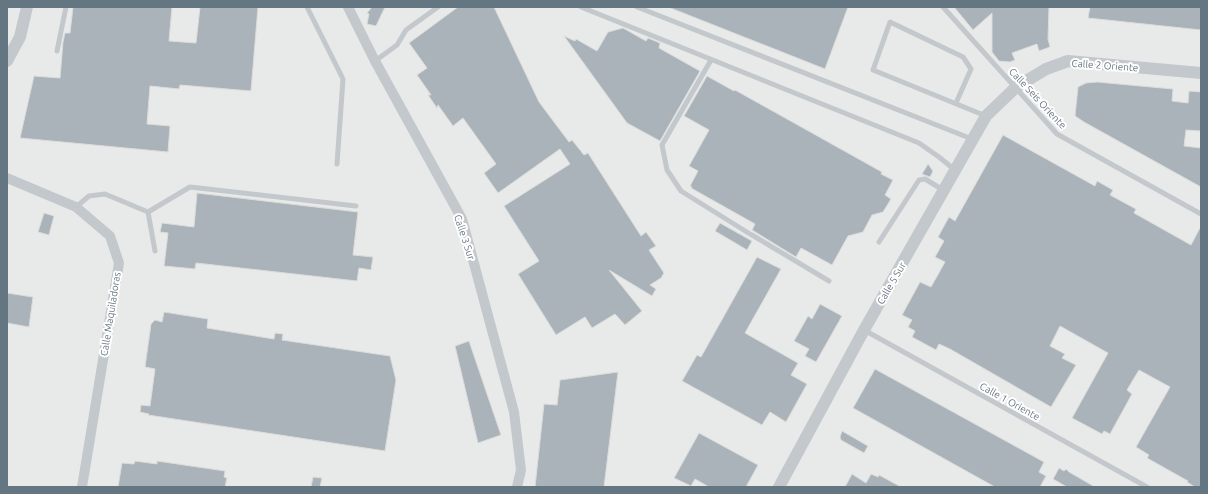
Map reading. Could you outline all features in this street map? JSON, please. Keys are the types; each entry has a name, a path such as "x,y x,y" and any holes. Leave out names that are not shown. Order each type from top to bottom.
{"street":[{"path":"7,61 20,37 27,7"},
{"name":"Calle 3 Sur","path":"348,7 375,61 462,219 514,412 521,470 517,487"},
{"name":"Calle 2 Oriente","path":"1016,87 1046,69 1068,61 1201,73"},
{"name":"Calle 5 Sur","path":"779,487 864,330 972,139 986,116 1016,87"},
{"name":"Calle Maquiladoras","path":"7,178 76,207 110,236 119,263 82,487"}],"lane":[{"path":"57,52 66,7"},
{"path":"307,7 343,79 337,164"},
{"path":"375,61 398,45 406,30 438,7"},
{"path":"581,7 919,144 939,156 955,170"},
{"path":"637,7 972,139"},
{"name":"Calle Seis Oriente","path":"943,7 1057,134 1201,214"},
{"path":"956,104 971,69 963,58 890,22 873,70 956,104 986,116"},
{"path":"711,60 662,145 667,170 681,191 829,281"},
{"path":"879,242 919,180 925,178 944,190"},
{"path":"148,212 190,187 356,206"},
{"path":"76,207 90,196 105,194 148,212"},
{"path":"148,212 155,252"},
{"name":"Calle 1 Oriente","path":"864,330 1147,487"}],"shaded area":[{"path":"7,7 1201,7 1201,487 7,487"}],"building":[{"path":"73,7 172,7 169,41 196,43 200,7 258,7 251,91 180,85 179,89 150,86 147,124 170,126 168,152 20,138 34,76 60,78 63,42 65,33 70,33"},
{"path":"372,7 385,7 376,26 367,24 369,14 367,13"},
{"path":"458,7 494,7 539,102 569,142 572,140 584,155 588,153 641,236 646,232 656,246 649,250 664,273 661,278 650,285 656,289 652,296 609,270 642,311 625,325 615,314 592,328 585,317 556,335 518,274 539,261 504,206 570,164 560,149 498,193 484,173 496,164 463,118 453,126 438,105 437,108 428,95 431,95 417,75 427,68 409,43"},
{"path":"668,7 848,7 825,69"},
{"path":"954,7 1049,7 1048,39 1050,47 1039,51 1037,44 1012,53 1015,60 1010,62 999,61 992,52 992,13 973,30"},
{"path":"1090,7 1201,7 1201,30 1088,18"},
{"path":"623,28 646,41 648,38 660,43 659,48 700,71 660,141 627,123 564,36 575,41 576,39 597,51 608,32"},
{"path":"707,76 882,172 881,174 893,180 885,195 891,199 883,212 872,215 863,232 848,236 832,265 801,248 796,257 752,230 755,224 691,188 692,187 690,186 698,171 689,166 709,130 684,116"},
{"path":"1097,82 1173,89 1172,101 1188,103 1189,91 1201,92 1201,131 1186,130 1184,146 1201,148 1201,187 1075,116 1078,87 1086,83"},
{"path":"1003,135 1095,186 1097,181 1113,190 1110,195 1136,209 1134,213 1191,245 1201,226 1201,487 1195,487 1187,482 1188,481 1147,458 1149,455 1136,447 1170,387 1139,370 1127,390 1132,394 1110,434 1104,431 1102,434 1072,418 1108,353 1060,326 1050,346 1065,354 1062,358 1076,365 1051,407 950,349 939,344 936,350 912,337 915,331 908,327 912,320 902,315 920,282 931,287 945,262 935,257 944,241 938,237 949,217 955,221"},
{"path":"928,164 933,171 930,177 922,174"},
{"path":"197,193 358,212 353,255 373,257 371,270 359,268 357,281 196,263 195,269 164,266 168,233 160,232 162,223 194,227"},
{"path":"44,213 54,216 49,235 38,232"},
{"path":"720,223 752,241 747,250 715,231"},
{"path":"757,257 781,269 745,333 798,363 791,375 807,384 786,422 770,412 762,425 682,381 697,355 701,357"},
{"path":"7,293 33,297 29,327 7,323"},
{"path":"820,304 842,316 816,362 805,356 809,349 794,341 808,316 812,319"},
{"path":"164,312 208,319 207,328 274,339 275,333 283,334 282,340 390,356 396,380 385,451 148,415 149,414 140,412 141,405 150,406 155,369 145,367 151,324 155,320 162,322"},
{"path":"469,341 501,435 478,443 455,346"},
{"path":"875,369 1044,462 1039,472 1046,476 1040,487 995,487 853,408"},
{"path":"618,372 604,487 535,487 544,404 557,405 560,380"},
{"path":"842,431 868,446 864,453 841,440 840,437"},
{"path":"699,433 758,465 746,487 709,487 695,479 691,486 674,478"},
{"path":"135,461 157,464 157,461 225,471 224,477 227,478 225,487 118,487 122,463 134,464"},
{"path":"1059,468 1064,471 1066,469 1095,487 1067,487 1053,479"},
{"path":"852,474 866,483 871,474 878,477 879,475 901,487 845,487"},
{"path":"313,477 322,478 320,487 311,487"}]}
